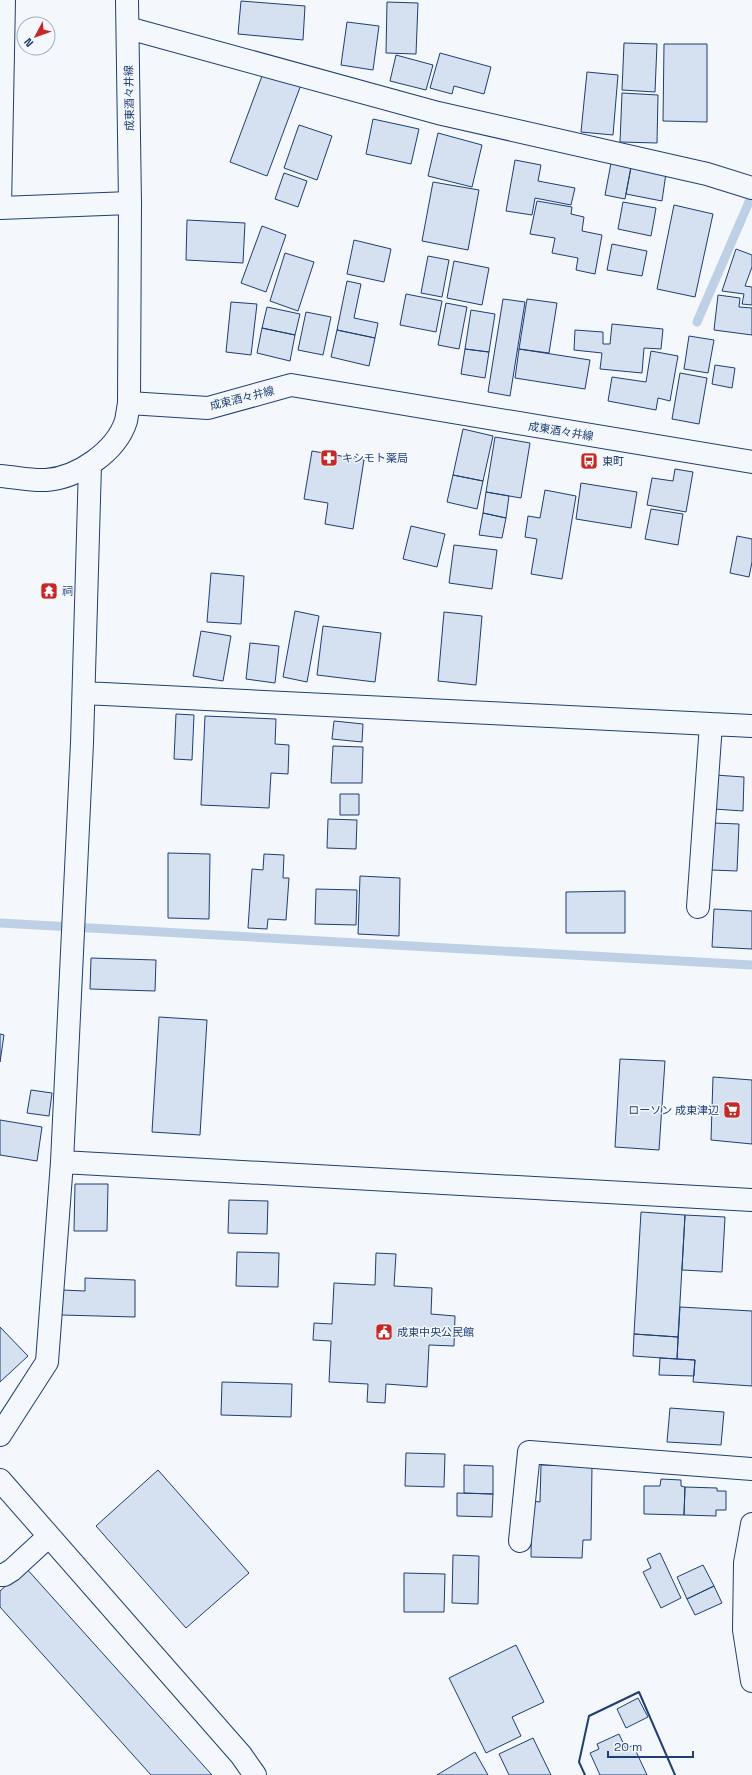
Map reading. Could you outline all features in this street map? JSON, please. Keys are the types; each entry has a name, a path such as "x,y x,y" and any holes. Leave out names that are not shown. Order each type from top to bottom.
{"street":[{"path":"4,0 0,208 130,203"},
{"name":"成東酒々井線","path":"127,0 130,203 129,403 208,408 291,385 752,462"},
{"path":"128,28 438,113 707,174 752,188"},
{"path":"0,476 45,480 66,476 90,465 111,446 126,422 129,403"},
{"path":"0,1435 47,1362 62,1162 84,693 90,465"},
{"path":"84,693 752,726"},
{"path":"698,907 711,724"},
{"path":"62,1162 752,1200"},
{"path":"520,1541 529,1452 752,1469"},
{"path":"0,1480 242,1755 255,1775"},
{"path":"752,1524 745,1563 744,1615 744,1630 752,1681"},
{"path":"0,1575 4,1575 12,1570 49,1536"}],"building":[{"path":"241,1 305,6 303,40 238,34"},
{"path":"387,2 418,3 416,54 386,53"},
{"path":"347,22 379,26 373,70 341,65"},
{"path":"624,43 657,44 655,92 622,90"},
{"path":"664,44 707,44 707,122 663,121"},
{"path":"440,53 491,67 484,94 454,86 452,94 430,88"},
{"path":"396,55 433,65 426,90 390,81"},
{"path":"265,68 302,82 267,176 230,162"},
{"path":"587,72 618,75 613,135 581,132"},
{"path":"622,93 658,95 657,143 620,142"},
{"path":"373,119 419,129 411,164 366,154"},
{"path":"299,125 332,136 317,180 284,168"},
{"path":"438,133 482,145 472,187 428,176"},
{"path":"515,160 541,165 538,181 575,188 571,205 535,198 532,215 506,211"},
{"path":"611,163 631,167 625,199 605,195"},
{"path":"631,167 666,173 662,201 626,194"},
{"path":"284,173 307,181 298,207 275,199"},
{"path":"433,182 479,190 468,250 422,241"},
{"path":"537,201 572,207 571,214 584,217 582,231 602,235 595,274 576,270 578,258 552,253 555,238 530,234"},
{"path":"623,202 656,208 651,236 618,229"},
{"path":"674,205 713,214 695,297 657,289"},
{"path":"187,220 245,223 243,263 186,260"},
{"path":"262,226 286,235 266,292 241,283"},
{"path":"354,240 391,249 384,282 347,274"},
{"path":"612,244 647,251 642,276 607,270"},
{"path":"736,249 752,255 752,267 745,286 752,287 752,305 742,304 744,294 722,291"},
{"path":"285,253 314,262 298,311 270,301"},
{"path":"428,256 449,260 442,297 421,293"},
{"path":"454,261 489,268 482,305 447,298"},
{"path":"347,281 361,284 354,318 378,323 375,338 337,330"},
{"path":"406,294 442,301 436,332 400,325"},
{"path":"718,295 740,298 739,307 752,308 752,335 714,330"},
{"path":"503,299 525,302 510,396 488,392"},
{"path":"527,299 557,303 549,353 519,349"},
{"path":"231,302 257,304 251,355 226,352"},
{"path":"446,303 467,307 459,349 438,345"},
{"path":"267,307 300,314 295,335 262,328"},
{"path":"471,310 495,314 489,352 465,349"},
{"path":"306,312 331,317 323,355 298,350"},
{"path":"612,324 663,329 661,349 644,348 642,373 600,369 602,353 574,350 575,330 603,332 603,344 610,344"},
{"path":"262,328 295,335 290,361 257,353"},
{"path":"337,330 375,338 369,366 331,357"},
{"path":"689,336 714,340 708,373 684,369"},
{"path":"465,349 489,352 485,378 461,374"},
{"path":"519,349 590,360 585,389 515,378"},
{"path":"651,351 678,356 670,401 658,398 656,410 608,401 612,377 646,382"},
{"path":"715,365 735,368 732,388 712,384"},
{"path":"680,373 707,378 699,424 672,419"},
{"path":"463,429 493,436 483,481 453,475"},
{"path":"495,437 530,443 521,498 486,492"},
{"path":"312,451 364,460 353,529 325,524 328,503 304,499"},
{"path":"675,469 693,472 686,512 647,505 652,478 673,481"},
{"path":"453,475 483,481 477,509 447,502"},
{"path":"581,483 637,492 631,528 576,519"},
{"path":"545,490 576,496 562,579 531,574 537,539 525,537 528,516 540,518"},
{"path":"486,492 509,496 506,518 483,513"},
{"path":"651,509 683,514 678,545 645,539"},
{"path":"483,513 506,518 502,538 479,535"},
{"path":"411,526 445,534 437,567 403,559"},
{"path":"737,536 752,539 752,562 749,577 730,573"},
{"path":"454,545 497,550 492,589 449,583"},
{"path":"211,573 244,576 241,624 207,622"},
{"path":"295,611 319,616 307,682 283,677"},
{"path":"444,612 482,616 476,685 438,681"},
{"path":"323,626 381,633 375,682 317,675"},
{"path":"201,631 231,636 223,681 193,676"},
{"path":"250,643 279,646 275,683 246,679"},
{"path":"176,714 194,715 192,760 174,759"},
{"path":"205,716 276,719 275,744 289,745 288,774 271,773 269,808 201,805"},
{"path":"334,721 363,724 362,742 332,739"},
{"path":"333,746 363,747 362,783 331,783"},
{"path":"715,775 744,777 743,811 714,809"},
{"path":"340,794 359,794 359,815 340,815"},
{"path":"328,819 357,820 356,849 327,848"},
{"path":"713,823 739,824 737,871 711,870"},
{"path":"168,853 210,854 209,919 168,918"},
{"path":"264,854 284,855 283,878 289,878 286,920 268,919 267,929 248,928 252,869 263,870"},
{"path":"360,876 400,878 399,936 358,934"},
{"path":"316,889 357,890 356,925 315,924"},
{"path":"625,891 625,933 566,933 566,892"},
{"path":"714,909 752,911 752,949 712,947"},
{"path":"91,958 156,960 155,991 90,989"},
{"path":"159,1017 207,1020 200,1135 152,1132"},
{"path":"0,1034 4,1035 0,1062"},
{"path":"620,1059 665,1061 659,1150 615,1147"},
{"name":"ローソン 成東津辺","path":"713,1077 752,1080 752,1144 711,1140"},
{"path":"31,1090 52,1093 49,1116 27,1113"},
{"path":"0,1120 42,1127 37,1161 0,1155"},
{"path":"75,1184 108,1184 107,1231 74,1231"},
{"path":"229,1200 268,1201 267,1234 228,1233"},
{"path":"641,1212 685,1215 678,1337 634,1334"},
{"path":"685,1215 725,1217 722,1272 682,1270"},
{"path":"237,1252 279,1253 278,1287 236,1286"},
{"name":"成東中央公民館","path":"376,1253 396,1254 394,1286 432,1288 431,1314 455,1316 454,1346 429,1345 427,1387 386,1384 385,1403 367,1402 368,1384 329,1382 331,1341 313,1340 314,1323 332,1324 334,1283 375,1285"},
{"path":"85,1278 135,1280 135,1317 61,1315 62,1290 85,1291"},
{"path":"680,1307 752,1311 752,1386 693,1382 695,1360 677,1359"},
{"path":"0,1327 28,1356 0,1382"},
{"path":"634,1334 678,1337 677,1359 633,1356"},
{"path":"660,1358 695,1360 694,1376 659,1375"},
{"path":"222,1382 292,1384 291,1417 221,1415"},
{"path":"670,1408 724,1412 721,1445 667,1442"},
{"path":"406,1453 445,1454 444,1487 405,1486"},
{"path":"464,1465 493,1466 493,1494 464,1493"},
{"path":"541,1465 592,1466 591,1540 583,1540 582,1558 531,1557 532,1501 540,1502"},
{"path":"158,1470 249,1573 186,1628 96,1526"},
{"path":"661,1479 681,1480 681,1486 685,1487 684,1515 644,1514 644,1486 660,1486"},
{"path":"685,1487 717,1488 717,1491 726,1491 726,1510 716,1510 716,1516 684,1515"},
{"path":"457,1493 493,1494 492,1517 457,1516"},
{"path":"660,1553 681,1598 661,1608 643,1572 651,1568 647,1559"},
{"path":"453,1555 479,1556 478,1604 452,1603"},
{"path":"703,1565 714,1586 687,1599 677,1577"},
{"path":"26,1568 212,1775 151,1775 0,1607 0,1591"},
{"path":"404,1573 445,1574 444,1612 404,1612"},
{"path":"714,1586 722,1603 695,1615 687,1599"},
{"path":"516,1645 544,1702 512,1717 521,1736 486,1753 449,1678"},
{"path":"638,1698 648,1717 626,1728 617,1709"},
{"path":"619,1734 626,1749 633,1745 647,1775 600,1775 590,1753 599,1749 597,1744"},
{"path":"533,1738 551,1775 509,1775 499,1754"},
{"path":"475,1752 488,1775 437,1775"}],"waterway":[{"path":"697,322 752,195"},
{"path":"0,923 752,965"}],"wall":[{"path":"585,1775 579,1762 589,1716 639,1692 675,1775"}],"place":[{"name":"キシモト薬局","path":"329,458"},
{"name":"東町","path":"589,461"},
{"name":"祠","path":"49,591"},
{"name":"ローソン 成東津辺","path":"732,1110"},
{"name":"成東中央公民館","path":"384,1332"}]}
